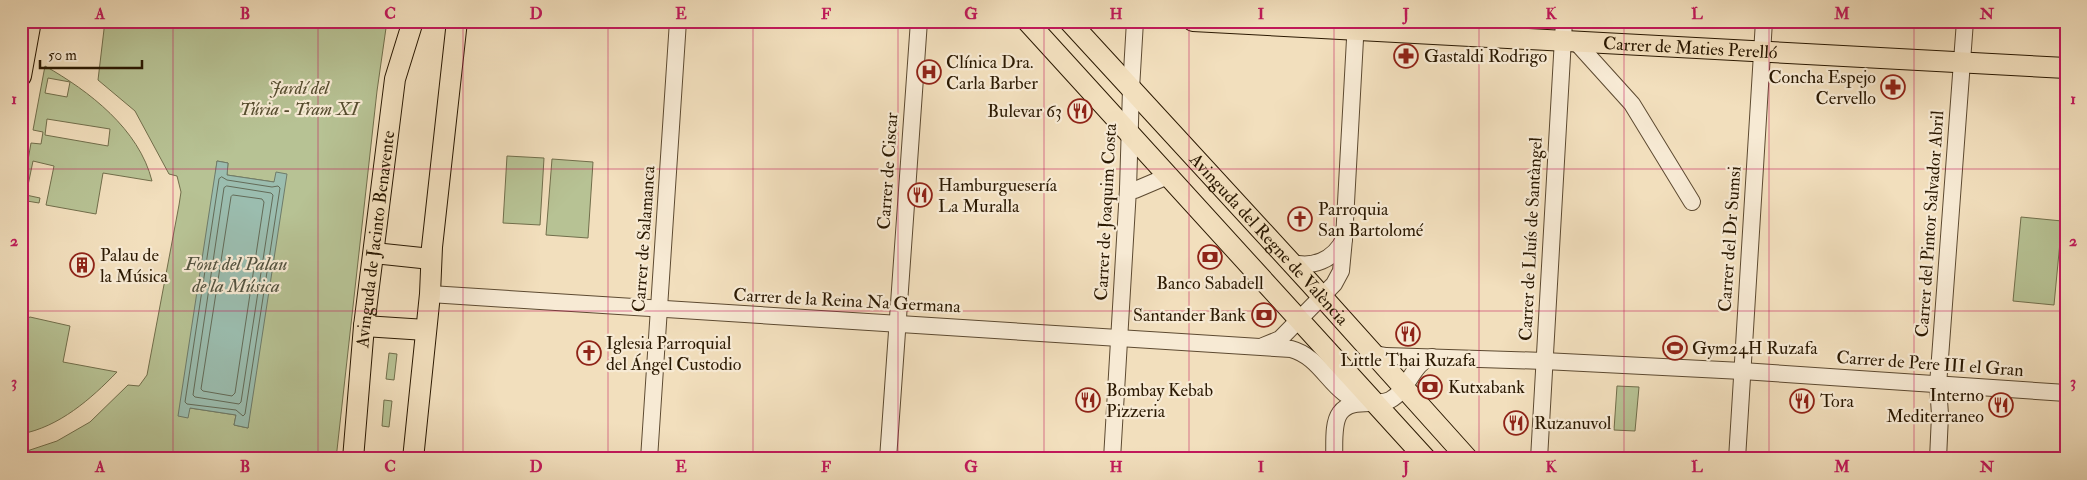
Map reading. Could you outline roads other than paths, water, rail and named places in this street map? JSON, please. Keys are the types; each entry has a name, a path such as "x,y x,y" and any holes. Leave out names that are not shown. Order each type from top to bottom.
{"main road":[{"path":"21,76 31,21"},
{"name":"Avinguda de Jacinto Benavente","path":"353,459 364,326 395,79 413,21"},
{"name":"Avinguda del Regne de València","path":"1027,21 1300,320 1371,402 1426,459"},
{"name":"Avinguda del Regne de València","path":"1069,21 1468,459"},
{"name":"Carrer de Maties Perelló","path":"1193,21 1355,26 1570,42 2066,68"},
{"path":"413,459 430,294 431,259 459,23"},
{"path":"374,253 431,259"},
{"path":"364,326 426,330"}],"street":[{"name":"Carrer de Salamanca","path":"649,459 678,21"},
{"name":"Carrer de Ciscar","path":"888,459 919,21"},
{"name":"Carrer de Joaquim Costa","path":"1112,459 1128,190 1130,89 1135,21"},
{"name":"Carrer de Lluís de Santàngel","path":"1538,459 1544,361 1570,42 1564,21"},
{"name":"Carrer del Dr Sumsi","path":"1737,459 1764,21"},
{"name":"Carrer del Pintor Salvador Abril","path":"1938,459 1940,415 1938,385 1964,21"},
{"name":"Carrer de la Reina Na Germana","path":"1261,346 1280,339 1300,320 1334,284 1340,270 1344,239 1355,26"},
{"path":"1570,42 1632,104 1692,202"},
{"path":"1128,190 1135,190 1168,176"},
{"path":"1290,262 1304,265 1320,262 1331,257 1340,248 1344,239"},
{"name":"Carrer de la Reina Na Germana","path":"430,294 659,310 1261,346 1298,351"},
{"name":"Carrer de Pere III el Gran","path":"1368,349 1381,356 1544,361 1742,371 2066,393"},
{"name":"Avinguda del Regne de València","path":"1298,351 1312,358 1349,398 1371,402"},
{"path":"1334,459 1337,418 1340,414 1350,406 1388,401 1404,388 1421,363 1432,357"}],"water":[{"name":"Font del Palau de la Música","path":"217,161 228,163 227,175 274,182 276,172 287,174 248,428 234,425 236,415 190,408 188,418 178,416"}],"place":[{"name":"Gastaldi Rodrigo","path":"1406,56"},
{"name":"Clínica Dra. Carla Barber","path":"929,72"},
{"name":"Concha Espejo Cervello","path":"1893,87"},
{"name":"Bulevar 63","path":"1080,111"},
{"name":"Hamburguesería La Muralla","path":"920,195"},
{"name":"Parroquia San Bartolomé","path":"1300,219"},
{"name":"Banco Sabadell","path":"1210,257"},
{"name":"Palau de la Música","path":"82,265"},
{"name":"Santander Bank","path":"1264,315"},
{"name":"Little Thai Ruzafa","path":"1408,334"},
{"name":"Gym24H Ruzafa","path":"1675,348"},
{"name":"Iglesia Parroquial del Ángel Custodio","path":"589,353"},
{"name":"Kutxabank","path":"1430,387"},
{"name":"Bombay Kebab Pizzeria","path":"1088,400"},
{"name":"Tora","path":"1802,401"},
{"name":"Interno Mediterraneo","path":"2001,405"},
{"name":"Ruzanuvol","path":"1516,423"}],"park label":[{"name":"Jardí del Túria - Tram XI","path":"299,98"}]}
